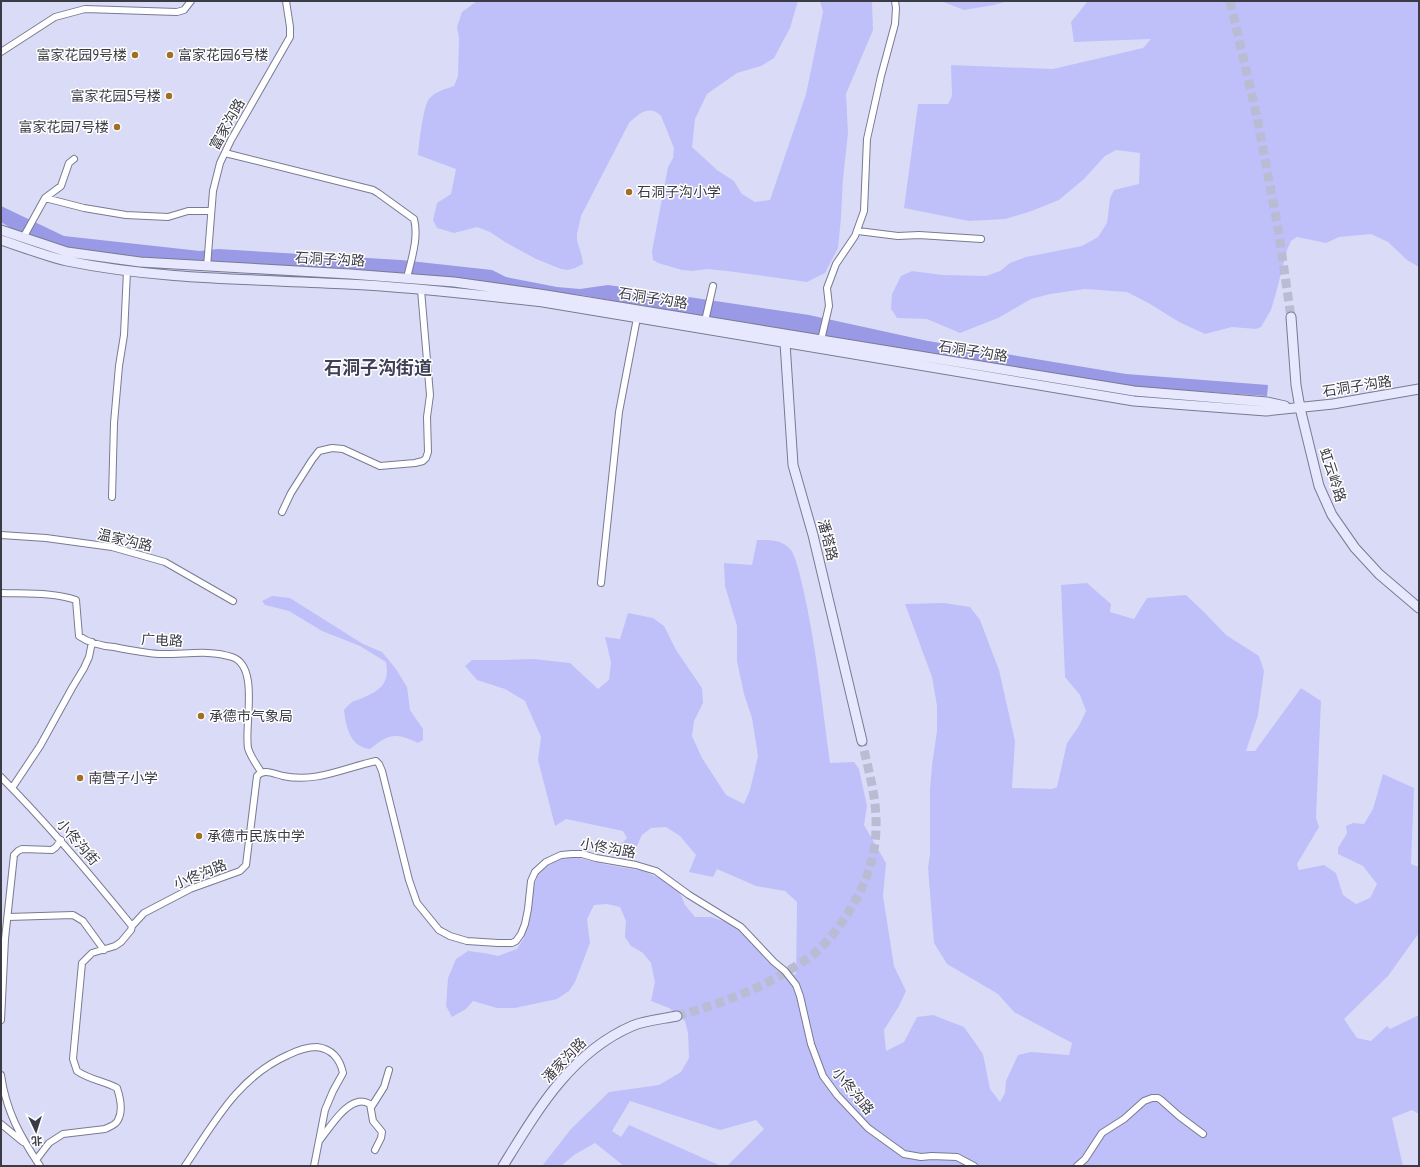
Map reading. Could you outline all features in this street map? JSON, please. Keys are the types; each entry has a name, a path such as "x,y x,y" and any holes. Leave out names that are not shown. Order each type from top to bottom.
{"main road":[{"name":"石洞子沟路","path":"1,230 24,236 67,252 99,257 140,262 407,277 454,282 705,320 1134,391 1267,402 1300,408"},
{"name":"石洞子沟路","path":"1,240 66,261 127,271 252,280 348,284 543,302 785,344 1134,401 1266,411 1333,404 1419,389"},
{"name":"虹云岭路","path":"1291,317 1296,385 1300,408 1319,486 1332,516 1355,548 1369,564 1419,608"},
{"name":"潘塔路","path":"785,344 793,465 813,535 862,741"},
{"name":"潘家沟路","path":"503,1166 539,1108 573,1066 592,1049 611,1037 634,1026 677,1016"}],"street":[{"path":"1,52 55,17 85,9 176,12 184,10 191,1"},
{"name":"富家沟路","path":"207,265 213,191 220,163 290,37 286,1"},
{"path":"822,339 829,306 827,288 836,264 858,231 864,210 868,139 881,76 895,24 895,1"},
{"path":"225,153 378,192 414,219 416,234 407,277"},
{"path":"24,236 45,198 61,186 69,163 74,159"},
{"path":"45,198 84,208 126,215 168,217 188,211 211,211"},
{"path":"858,231 898,236 919,235 980,239"},
{"path":"112,497 114,422 119,366 124,335 127,271"},
{"path":"705,320 713,286"},
{"path":"282,512 291,493 319,451 332,448 343,449 380,466 415,463 426,458 428,452 427,417 430,395 421,290"},
{"path":"601,583 619,412 637,318"},
{"name":"温家沟路","path":"1,535 46,538 112,547 165,562 233,601"},
{"name":"广电路","path":"1,593 48,594 65,596 76,600 80,636 103,646 150,653 214,653 237,659 244,668 249,686 248,748 261,772"},
{"path":"12,788 40,746 84,668 89,657 92,642"},
{"name":"小佟沟路","path":"132,926 144,913 190,889 240,871 246,865 257,776 261,772 292,778 320,777 376,761 382,771 408,880 417,903 439,930 450,936 467,941 498,943 516,941 525,924 531,880 535,872 546,862 561,855 582,854 636,865 656,871 690,895 742,927 774,962 785,971 796,985 800,996 811,1044 823,1076 837,1095 868,1128 904,1154 921,1157 958,1157 974,1166"},
{"name":"小佟沟街","path":"1,777 61,840 132,926"},
{"path":"1,1020 7,924 14,855 22,849 52,850 56,848 61,840"},
{"path":"8,917 73,916 84,921 104,950"},
{"path":"1,934 7,924"},
{"path":"36,1160 49,1144 63,1134 105,1129 118,1120 120,1112 120,1096 117,1088 86,1078 77,1071 73,1059 82,963 92,953 104,950 121,942 131,930 132,926"},
{"path":"185,1166 231,1099 259,1071 273,1062 295,1052 314,1047 324,1048 334,1054 342,1067 343,1073 325,1110 314,1166"},
{"path":"375,1150 382,1138 382,1132 373,1121 372,1106 384,1087 390,1070"},
{"path":"1,1075 9,1111 25,1143 40,1166"},
{"path":"1077,1166 1085,1159 1102,1133 1124,1119 1144,1101 1152,1098 1158,1098 1161,1100 1203,1134"},
{"path":"318,1143 340,1114 350,1105 363,1101 372,1106"},
{"path":"1,1124 25,1143"}],"shaded area":[{"path":"477,1 798,1 790,28 774,58 761,66 737,73 707,94 695,119 692,147 717,170 734,181 742,194 755,202 770,200 806,94 823,12 820,1 872,1 873,30 846,94 848,133 838,248 825,273 807,282 707,269 692,271 682,270 658,263 653,260 652,251 668,167 673,158 674,148 661,116 657,112 653,111 644,112 636,116 629,123 581,216 577,240 583,264 568,270 561,269 536,259 490,232 477,227 454,233 437,228 433,220 437,203 451,194 456,169 418,155 422,126 425,109 431,96 437,92 454,86 458,76 459,38 457,27 462,12"},
{"path":"941,1 1008,1 964,10"},
{"path":"1088,1 1419,1 1419,267 1407,260 1388,242 1371,234 1339,237 1326,243 1297,237 1291,241 1287,250 1271,310 1261,327 1256,329 1232,327 1205,334 1179,322 1127,292 1085,289 1050,294 1031,299 998,318 960,333 927,319 897,318 891,309 892,294 901,276 912,271 942,275 986,276 1000,271 1010,263 1026,257 1082,246 1098,237 1107,223 1110,198 1114,190 1139,184 1140,153 1116,150 1105,156 1084,179 1059,200 1029,212 1005,219 969,221 904,208 918,104 948,104 952,96 951,65 1053,69 1143,48 1151,39 1074,42 1071,22"},
{"path":"1,206 64,236 200,251 218,249 401,260 492,270 506,277 557,287 580,289 608,285 809,315 928,341 1126,374 1268,385 1267,396 1136,387 696,316 581,295 198,263 68,249 17,232 1,222"},
{"path":"757,540 775,541 784,544 791,550 795,558 812,631 830,763 854,762 859,769 867,806 864,825 886,863 883,896 894,966 906,991 899,1006 884,1030 886,1051 904,1042 917,1017 933,1015 964,1027 983,1054 990,1089 1000,1102 1005,1093 1006,1081 1018,1055 1031,1052 1069,1055 1072,1043 1014,1012 998,994 947,964 934,943 928,868 930,854 930,789 937,731 937,706 932,677 905,604 944,603 970,607 980,620 999,670 1015,741 1012,788 1052,789 1057,787 1067,743 1079,726 1086,711 1080,695 1065,677 1061,585 1087,583 1111,604 1110,612 1134,619 1147,598 1186,595 1226,635 1259,656 1264,671 1258,715 1246,751 1255,751 1301,688 1321,701 1316,818 1319,827 1297,864 1299,870 1324,865 1336,873 1343,895 1356,904 1370,898 1377,884 1363,866 1338,854 1338,848 1347,833 1346,826 1353,823 1364,824 1373,809 1383,774 1414,788 1411,864 1419,867 1419,933 1388,976 1344,1019 1357,1038 1371,1041 1387,1026 1390,1029 1419,1015 1419,1114 1412,1110 1392,1118 1403,1166 727,1166 764,1129 756,1120 720,1130 630,1101 612,1131 621,1137 629,1125 721,1166 624,1166 595,1143 574,1155 561,1166 542,1166 571,1129 609,1092 659,1085 681,1072 689,1058 688,1033 685,1021 669,1008 651,1001 655,982 651,963 643,953 631,946 625,937 626,921 620,907 607,904 594,905 587,919 590,943 575,982 569,991 557,999 515,1008 497,1008 473,1001 466,1009 452,1017 446,1006 448,978 456,959 468,951 498,956 517,949 524,938 531,913 533,890 538,874 555,860 575,857 608,865 644,871 672,884 679,891 685,905 695,917 711,917 726,922 745,934 772,965 787,976 796,974 797,902 785,891 756,886 717,869 713,877 689,872 696,855 680,836 666,827 651,828 642,835 634,852 624,857 612,854 627,838 623,831 566,819 555,826 538,760 541,737 525,701 505,689 477,680 465,666 472,660 534,659 570,663 598,689 609,680 611,662 605,637 620,639 628,613 653,618 664,626 676,650 702,688 703,703 694,721 692,736 702,758 726,795 744,804 750,790 758,756 752,718 744,694 737,661 737,626 725,586 724,563 752,565"},
{"path":"272,596 290,598 363,644 382,652 396,669 407,687 410,710 423,729 423,740 418,743 403,737 392,736 382,740 370,749 358,744 350,735 344,710 352,702 379,689 385,681 387,669 386,662 360,646 322,631 289,611 265,605 262,601"}],"tunnel":[{"path":"1230,1 1257,117 1278,228 1291,317"},
{"path":"677,1016 740,995 785,973 814,954 828,940 843,921 864,882 875,846 876,816 874,794 862,741"}],"place":[{"name":"富家花园9号楼","path":"135,55"},
{"name":"富家花园6号楼","path":"170,55"},
{"name":"富家花园5号楼","path":"169,96"},
{"name":"富家花园7号楼","path":"117,127"},
{"name":"石洞子沟小学","path":"629,192"},
{"name":"承德市气象局","path":"201,716"},
{"name":"南营子小学","path":"80,778"},
{"name":"承德市民族中学","path":"199,836"}],"district":[{"name":"石洞子沟街道","path":"378,367"}]}
